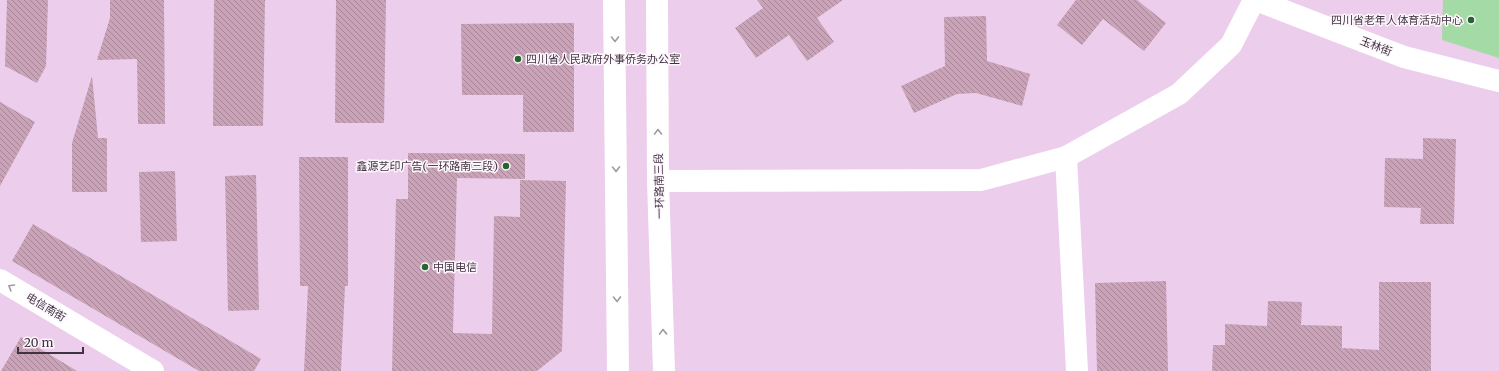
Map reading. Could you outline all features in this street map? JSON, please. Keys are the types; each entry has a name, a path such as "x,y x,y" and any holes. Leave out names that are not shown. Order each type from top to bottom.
{"street":[{"path":"614,0 618,371"},
{"name":"一环路南三段","path":"657,0 658,181 664,371"},
{"path":"658,181 981,180 1066,157 1179,94 1231,45 1255,0"},
{"name":"玉林街","path":"1255,0 1404,57 1499,81"},
{"path":"1066,157 1077,371"},
{"name":"电信南街","path":"0,280 153,371"}],"green space":[{"name":"四川省老年人体育活动中心","path":"1443,0 1499,0 1499,58 1442,40"}],"building":[{"path":"7,0 48,0 46,66 37,83 5,66"},
{"path":"110,0 164,0 165,124 138,124 137,59 97,60 110,18"},
{"path":"214,0 265,0 263,126 213,126"},
{"path":"336,0 386,0 384,123 335,123"},
{"path":"757,0 843,0 817,18 834,42 807,61 789,35 756,58 735,28 763,8"},
{"path":"1076,0 1137,0 1166,23 1144,51 1103,19 1082,45 1057,25"},
{"path":"986,16 987,61 1030,74 1022,106 976,93 957,94 914,113 901,86 945,66 944,17"},
{"name":"四川省人民政府外事侨务办公室","path":"574,23 574,132 523,132 523,95 462,95 461,24"},
{"path":"92,76 98,138 107,138 107,192 72,192 72,143"},
{"path":"0,102 35,122 0,186"},
{"path":"1423,138 1456,139 1454,224 1420,224 1421,208 1384,207 1385,158 1423,159"},
{"name":"中国电信","path":"408,153 525,154 525,179 457,178 453,333 492,334 494,216 520,217 520,180 566,181 562,351 537,371 392,371 396,199 408,199"},
{"path":"299,157 348,157 348,286 345,286 341,371 304,371 308,286 300,286"},
{"path":"175,171 177,241 141,242 139,172"},
{"path":"256,175 259,310 228,311 225,176"},
{"path":"33,224 261,359 254,371 199,371 12,261"},
{"path":"1166,281 1168,371 1097,371 1095,283"},
{"path":"1379,282 1431,282 1431,371 1212,371 1213,345 1225,345 1225,324 1267,326 1268,301 1302,302 1301,325 1342,326 1342,348 1379,350"},
{"path":"21,337 77,371 1,371"}],"place":[{"name":"四川省老年人体育活动中心","path":"1471,20"},
{"name":"四川省人民政府外事侨务办公室","path":"518,59"},
{"name":"鑫源艺印广告(一环路南三段)","path":"506,166"},
{"name":"中国电信","path":"425,267"}]}
